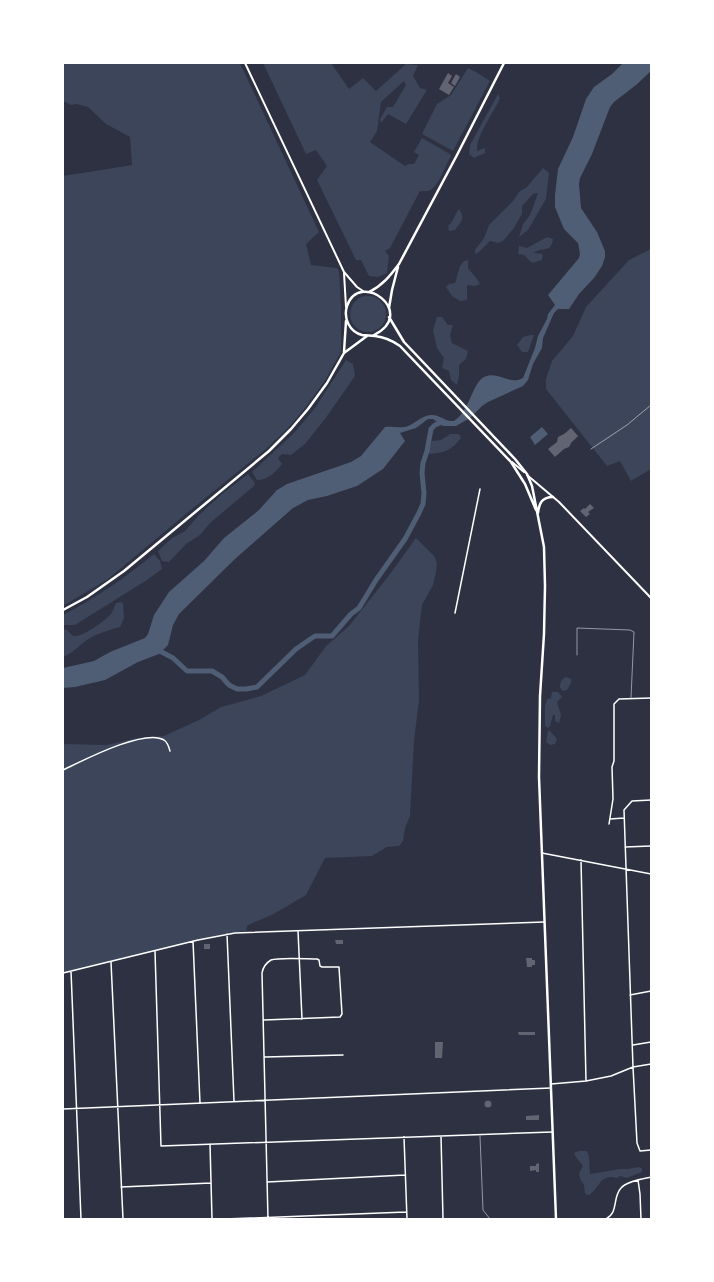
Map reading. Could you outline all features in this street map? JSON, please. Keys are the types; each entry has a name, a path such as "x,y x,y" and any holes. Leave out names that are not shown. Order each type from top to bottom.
{"highway":[{"path":"369,292 382,284 399,264 504,63"},
{"path":"346,321 354,332 367,336 374,335 387,325 392,290 399,264"},
{"path":"344,353 346,308 353,298 364,292 376,293 382,297 389,308"},
{"path":"389,317 404,342 490,432 527,474 532,486 544,547 545,586 538,749 556,1219"},
{"path":"374,335 392,341 400,346 511,462 524,484 538,515"},
{"path":"63,610 87,597 124,571 269,451 308,409 327,383 344,353 367,336"},
{"path":"538,515 542,501 546,497 553,497"}],"main road":[{"path":"245,63 344,272 357,287 364,292"},
{"path":"344,272 346,308"},
{"path":"511,462 553,497 651,598"}],"street":[{"path":"456,613 480,490"},
{"path":"610,824 613,799 612,767 614,761 614,704 619,699 651,698"},
{"path":"63,770 112,748 136,740 155,738 160,739 166,743 170,751"},
{"path":"651,800 632,801 624,810 632,1045 638,1148 640,1151 651,1150"},
{"path":"610,818 624,818"},
{"path":"625,847 651,846"},
{"path":"542,854 651,874"},
{"path":"581,860 586,1081"},
{"path":"63,973 227,934 298,930 544,922"},
{"path":"298,930 302,1019"},
{"path":"227,934 234,1102"},
{"path":"193,941 200,1103"},
{"path":"155,951 161,1146 553,1132"},
{"path":"264,1020 340,1017 342,1014 340,968 322,967 317,959 273,959 264,967 262,973 268,1218"},
{"path":"111,962 123,1219"},
{"path":"71,971 81,1219"},
{"path":"630,996 651,991"},
{"path":"632,1045 651,1042"},
{"path":"265,1058 343,1055"},
{"path":"551,1084 586,1081 611,1076 633,1067 651,1064"},
{"path":"63,1109 551,1088"},
{"path":"441,1136 443,1219"},
{"path":"404,1137 406,1219"},
{"path":"210,1144 212,1219"},
{"path":"266,1182 404,1175"},
{"path":"606,1219 614,1212 616,1195 621,1188 638,1180 651,1177"},
{"path":"638,1180 641,1219"},
{"path":"121,1187 211,1183"},
{"path":"224,1219 406,1212"}],"lane":[{"path":"591,449 627,425 651,405"},
{"path":"577,655 577,628 630,630 634,632 631,699"},
{"path":"480,1134 483,1210 490,1219"}],"shaded area":[{"path":"65,63 240,63 319,232 306,244 311,265 337,268 339,271 341,352 324,382 305,408 288,428 266,449 108,579 63,606 63,176 132,165 130,137 106,124 88,107 77,104 71,105 63,101 63,66"},
{"path":"263,63 331,63 349,89 363,78 376,91 406,64 418,65 413,76 420,88 427,90 406,124 388,114 381,123 380,119 387,107 393,107 406,85 404,81 381,102 377,131 370,142 405,166 414,164 419,155 414,152 422,138 451,156 435,186 429,191 420,191 390,248 385,251 389,256 387,273 378,277 369,276 361,260 356,260 317,180 327,166 316,150 306,154"},
{"path":"623,63 651,63 651,71 610,107 592,154 580,178 579,184 581,208 597,232 605,251 605,257 602,266 594,278 579,294 569,309 558,309 554,313 543,338 542,348 533,364 528,380 523,386 488,402 470,418 456,426 443,426 433,419 428,419 416,428 400,433 405,441 383,469 357,486 327,496 308,500 293,508 236,558 179,614 173,625 168,645 159,654 138,662 105,680 75,687 63,688 63,668 94,661 110,652 145,638 148,634 154,615 169,592 204,561 224,538 259,510 277,490 287,484 351,462 361,456 385,427 405,427 430,415 454,421 459,417 480,380 484,377 494,375 513,380 523,378 535,348 538,336 548,314 555,305 548,295 579,258 580,254 578,243 564,229 555,207 558,169 573,137 586,99 594,87 612,74"},
{"path":"468,68 490,81 453,151 422,134 437,104 451,95"},
{"path":"498,94 500,98 482,131 477,145 477,151 485,148 485,153 474,158 469,154 470,145"},
{"path":"543,168 549,173 546,199 528,230 519,237 523,224 530,215 538,193 533,194 522,206 522,214 514,228 503,241 498,243 490,241 475,254 475,250 484,238 489,225 513,201 519,192 527,187"},
{"path":"459,209 462,215 462,220 455,230 449,231 448,226"},
{"path":"547,237 553,239 550,247 534,253 543,254 542,260 532,263 524,255 518,254 519,246 527,248"},
{"path":"651,249 651,469 631,481 620,461 607,466 546,389 546,379 552,361 573,336 586,307 629,260"},
{"path":"468,260 468,268 480,284 475,286 467,285 467,300 460,301 452,296 446,287 449,284 455,283 460,266 464,261"},
{"path":"372,296 381,301 385,307 385,321 381,327 372,332 364,332 355,327 351,321 350,310 355,301 361,297"},
{"path":"437,317 442,317 448,325 453,325 450,335 452,343 468,351 466,359 459,365 457,385 451,380 449,371 442,368 444,358 437,348 433,330"},
{"path":"534,335 528,352 522,352 517,345 523,337"},
{"path":"346,360 353,364 355,376 325,419 305,444 291,455 282,454 278,458 282,464 274,473 265,479 257,480 252,472 295,432 315,408"},
{"path":"542,427 548,434 535,445 530,437"},
{"path":"450,434 459,434 461,438 447,450 429,454 429,448 432,441 441,440"},
{"path":"248,474 255,483 254,486 210,523 200,535 186,544 169,562 162,561 158,551 172,538 185,531 199,515 222,494"},
{"path":"416,538 434,556 437,563 433,585 422,605 418,640 419,700 414,741 410,816 405,828 403,841 399,846 387,847 372,856 325,858 306,895 272,915 250,924 247,926 246,931 230,933 63,974 63,744 107,745 137,738 164,736 201,719 221,707 261,696 305,675 326,646 349,626"},
{"path":"154,554 160,561 162,569 75,625 63,625 63,615 110,587"},
{"path":"122,602 124,618 120,627 90,638 63,657 63,629 67,630 73,636 82,634 93,628 111,614 116,603"},
{"path":"566,677 571,679 571,683 567,690 563,691 560,688 560,684"},
{"path":"552,692 558,692 562,697 557,702 561,715 559,723 555,721 555,715 553,715 548,728 545,726 545,706 547,699 551,698"},
{"path":"549,730 557,739 555,744 550,745 546,742"},
{"path":"579,1151 587,1151 589,1157 590,1174 638,1167 642,1168 642,1172 627,1178 620,1176 617,1178 611,1177 604,1179 593,1192 589,1195 585,1194 584,1185 580,1179 579,1173 583,1166 574,1153"}],"building":[{"path":"448,73 452,76 448,83 454,87 449,95 439,89"},
{"path":"456,74 460,77 455,86 451,83"},
{"path":"571,428 578,436 569,447 564,449 555,457 548,449 557,442 558,437"},
{"path":"590,504 594,508 588,512 590,514 586,517 580,511 584,508 585,509"},
{"path":"335,940 343,940 343,944 336,944"},
{"path":"204,944 210,944 210,949 204,949"},
{"path":"526,958 532,958 532,960 535,960 535,965 532,965 532,967 527,967"},
{"path":"518,1032 535,1032 535,1035 519,1035"},
{"path":"435,1042 443,1042 442,1058 435,1058"},
{"path":"488,1100 491,1101 491,1107 488,1108 485,1107 484,1104 485,1101"},
{"path":"539,1115 539,1120 526,1120 526,1116"},
{"path":"539,1163 539,1172 536,1172 536,1170 530,1171 530,1166 536,1166 536,1164"}],"waterway":[{"path":"156,649 173,658 187,671 212,671 222,677 229,685 237,689 246,689 257,687 296,649 315,636 332,636 351,614 359,608 376,580 405,539 419,513 423,504 424,493 422,473 423,463 431,429 435,425 442,422"}]}
